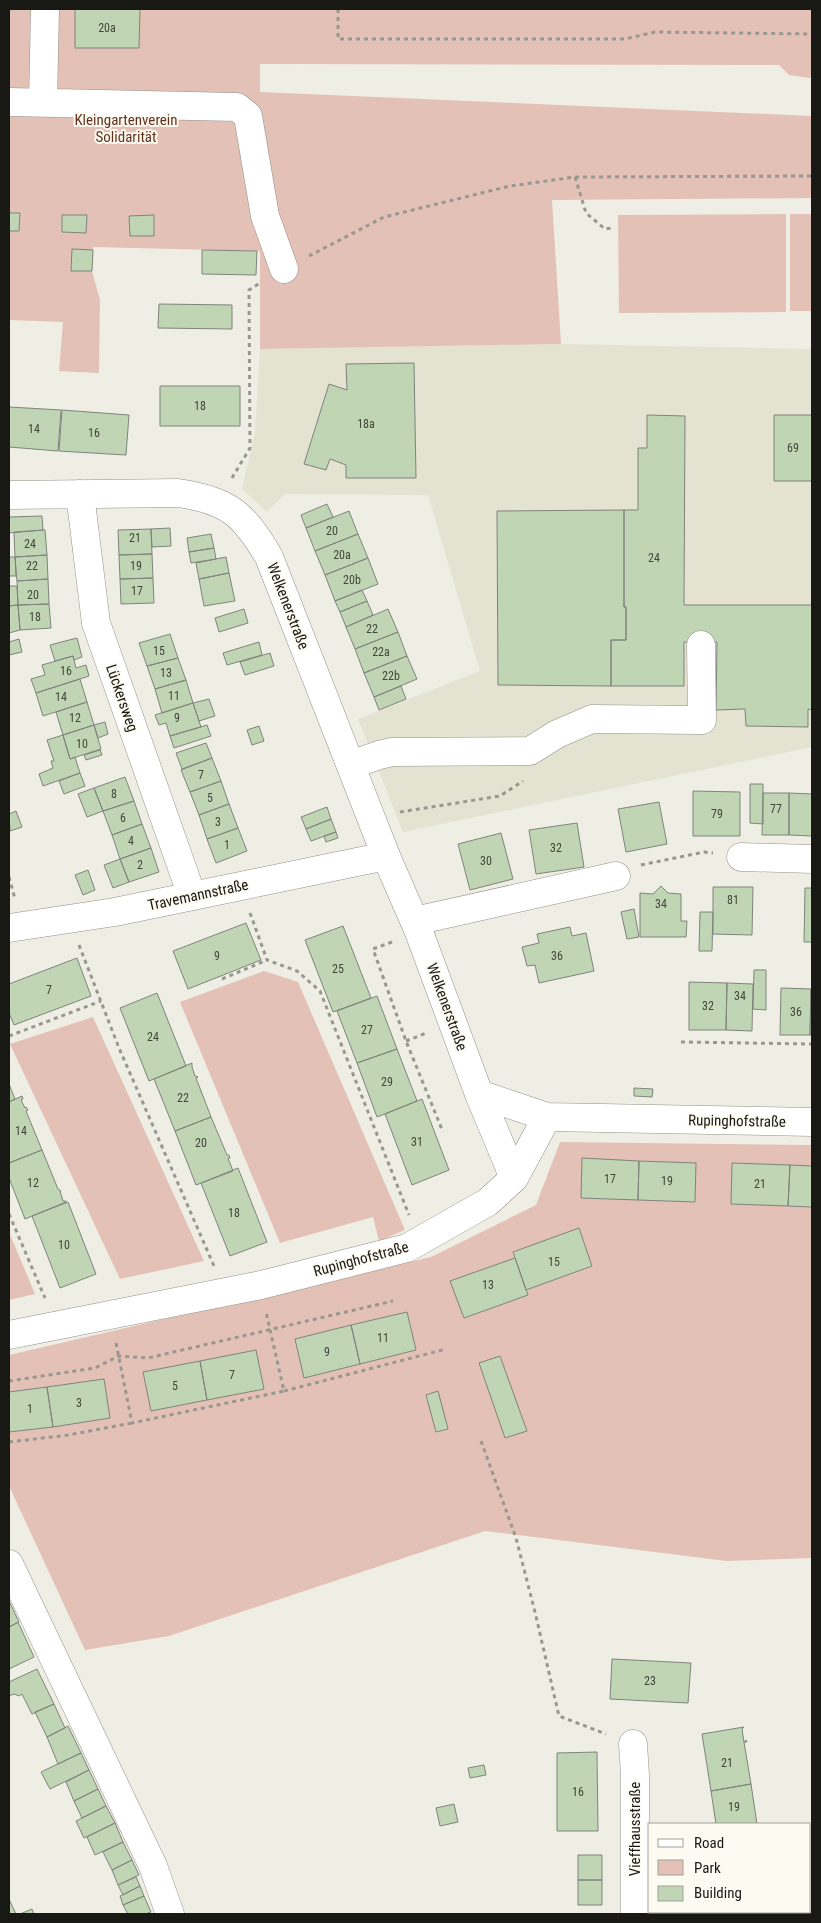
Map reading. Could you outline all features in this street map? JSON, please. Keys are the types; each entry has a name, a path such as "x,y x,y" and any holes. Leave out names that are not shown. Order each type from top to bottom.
{"street":[{"path":"43,102 45,9"},
{"path":"9,102 237,106 248,116 265,216 284,269"},
{"name":"Welkenerstraße","path":"9,495 178,493 203,497 226,506 242,518 255,533 269,557 386,856 417,927 479,1094 514,1178"},
{"name":"Lückersweg","path":"80,494 96,623 192,896"},
{"path":"351,765 392,752 530,751 557,734 592,719 702,720 701,646"},
{"name":"Travemannstraße","path":"9,928 69,920 386,856"},
{"path":"741,857 812,859"},
{"path":"417,927 616,876"},
{"path":"479,1094 547,1117"},
{"name":"Rupinghofstraße","path":"9,1334 261,1286 407,1248 488,1202 514,1178 547,1117 812,1122"},
{"path":"9,1564 152,1866 170,1914"},
{"name":"Vieffhausstraße","path":"632,1744 635,1775 635,1914"}],"path":[{"path":"338,9 338,38 625,39 656,32 812,34"},
{"path":"217,503 250,448 249,290 284,269 384,217 510,186 575,177 812,176"},
{"path":"575,177 586,213 605,229 612,228"},
{"path":"371,817 500,796 523,780"},
{"path":"616,876 629,868 704,852 741,857"},
{"path":"241,886 267,960"},
{"path":"69,920 119,1048 225,1292"},
{"path":"417,927 373,949 406,1041 443,1132"},
{"path":"222,979 267,960 297,971 320,991 419,1242"},
{"path":"9,1036 101,1001"},
{"path":"681,1042 812,1044"},
{"path":"9,1214 57,1325"},
{"path":"261,1286 284,1391"},
{"path":"9,1381 95,1368 119,1356 148,1358 393,1301"},
{"path":"111,1315 132,1423"},
{"path":"9,1442 69,1435 284,1391 446,1349"},
{"path":"481,1441 516,1538 559,1716 632,1744"}],"shaded area":[{"path":"561,344 812,349 812,747 403,832 358,719 480,671 428,495 285,494 267,512 242,489 255,432 260,349"}],"green space":[{"name":"Kleingartenverein Solidarität","path":"9,9 812,9 812,77 810,78 789,75 779,65 260,64 260,92 812,116 812,198 552,200 561,344 260,349 260,251 93,247 92,271 100,300 99,373 59,371 63,322 9,320"},
{"path":"786,214 786,312 619,313 618,215"},
{"path":"790,214 812,214 812,311 790,311"},
{"path":"264,971 298,982 405,1230 379,1241 373,1217 280,1243 180,1002"},
{"path":"93,1017 204,1261 120,1279 10,1044"},
{"path":"560,1142 812,1145 812,1558 727,1561 485,1531 169,1636 85,1650 9,1486 9,1355 431,1257 536,1205"},
{"path":"9,1232 35,1294 9,1300"}],"building":[{"path":"75,9 140,9 139,48 75,48"},
{"path":"9,213 20,213 19,231 9,231"},
{"path":"62,215 87,215 86,233 62,232"},
{"path":"154,215 154,236 130,236 129,216"},
{"path":"72,249 93,250 92,271 71,271"},
{"path":"202,250 257,251 256,275 202,274"},
{"path":"159,304 232,305 232,329 158,328"},
{"path":"414,363 416,478 346,478 346,465 330,459 326,470 304,464 329,384 347,390 346,364"},
{"path":"160,386 240,386 240,426 160,426"},
{"path":"9,407 61,410 58,451 9,447"},
{"path":"62,410 129,415 126,455 59,451"},
{"path":"647,415 685,416 684,605 812,605 812,710 808,709 808,727 746,726 745,709 716,710 717,642 684,642 684,686 611,686 611,640 626,640 624,510 638,510 638,448 647,448"},
{"path":"774,415 812,415 812,481 774,481"},
{"path":"327,504 333,517 306,528 301,515"},
{"path":"624,510 626,640 611,640 611,686 498,685 497,511"},
{"path":"349,511 358,534 315,551 306,528"},
{"path":"42,516 43,530 9,533 9,517"},
{"path":"170,528 171,546 152,547 151,529"},
{"path":"151,529 152,554 119,555 118,530"},
{"path":"45,530 47,555 15,557 14,532"},
{"path":"211,534 214,548 189,552 187,538"},
{"path":"358,534 368,558 325,575 315,551"},
{"path":"214,548 216,559 191,563 189,552"},
{"path":"152,554 153,578 120,579 119,555"},
{"path":"47,555 48,579 17,581 15,557"},
{"path":"9,557 15,557 16,576 9,576"},
{"path":"226,557 229,573 199,579 196,563"},
{"path":"368,558 378,584 335,601 325,575"},
{"path":"229,573 235,601 204,606 199,579"},
{"path":"153,578 154,603 121,604 120,579"},
{"path":"48,579 49,604 18,605 17,581"},
{"path":"9,586 17,586 18,605 9,606"},
{"path":"362,590 367,601 340,612 335,601"},
{"path":"367,601 373,615 346,627 340,612"},
{"path":"49,604 51,628 20,630 18,605"},
{"path":"18,605 20,630 9,633 9,606"},
{"path":"244,609 248,623 219,632 215,618"},
{"path":"388,609 398,632 355,649 346,627"},
{"path":"398,632 407,656 364,673 355,649"},
{"path":"170,634 178,658 147,666 139,643"},
{"path":"77,638 82,657 74,660 73,656 55,661 50,645"},
{"path":"19,639 22,652 9,655 9,642"},
{"path":"259,642 262,655 227,665 223,653"},
{"path":"270,653 274,666 245,675 240,662"},
{"path":"73,656 76,668 86,665 89,676 36,693 31,679 45,675 42,665"},
{"path":"407,656 417,679 374,697 364,673"},
{"path":"178,658 186,680 155,689 147,666"},
{"path":"80,679 87,702 43,716 36,693"},
{"path":"186,680 193,703 162,713 155,689"},
{"path":"401,686 406,699 379,710 374,697"},
{"path":"209,699 215,716 199,721 193,703"},
{"path":"87,702 94,725 63,735 56,712"},
{"path":"193,703 201,727 170,736 166,723 159,725 155,715"},
{"path":"105,722 108,734 98,738 94,725"},
{"path":"94,725 101,749 70,759 63,735"},
{"path":"207,725 211,736 174,748 170,736"},
{"path":"259,726 264,741 252,745 247,730"},
{"path":"63,735 70,759 75,757 80,773 43,786 39,774 53,768 51,761 54,761 47,740"},
{"path":"206,743 212,758 182,769 176,753"},
{"path":"100,750 102,755 86,760 84,755"},
{"path":"212,758 221,781 190,792 181,770"},
{"path":"80,773 85,786 64,794 59,781"},
{"path":"125,777 134,801 103,811 94,788"},
{"path":"221,781 229,804 199,815 190,792"},
{"path":"750,784 763,784 763,824 750,823"},
{"path":"94,788 103,811 87,817 78,794"},
{"path":"693,791 740,792 740,836 693,836"},
{"path":"763,793 789,793 789,835 762,835"},
{"path":"789,793 812,794 812,836 789,835"},
{"path":"134,801 142,824 112,835 103,811"},
{"path":"659,802 667,844 626,852 618,809"},
{"path":"229,804 238,828 207,839 199,815"},
{"path":"327,807 331,819 306,829 301,817"},
{"path":"16,811 22,827 10,831 9,814"},
{"path":"331,819 336,832 311,841 306,829"},
{"path":"577,823 584,867 536,874 529,830"},
{"path":"142,824 151,848 120,859 112,835"},
{"path":"238,828 247,851 216,863 207,839"},
{"path":"336,832 338,838 326,842 324,836"},
{"path":"501,833 513,879 470,890 458,844"},
{"path":"151,848 159,872 129,882 120,859"},
{"path":"120,859 129,882 113,888 104,865"},
{"path":"88,870 95,890 83,895 75,875"},
{"path":"661,886 668,893 681,894 681,921 687,921 686,937 640,937 640,893 653,894"},
{"path":"713,887 753,887 752,935 713,934"},
{"path":"805,888 812,888 812,942 804,942"},
{"path":"634,909 639,937 627,939 621,912"},
{"path":"700,912 713,912 712,951 699,951"},
{"path":"246,923 261,960 188,989 173,951"},
{"path":"343,926 371,998 333,1012 305,940"},
{"path":"570,927 572,936 586,933 594,971 539,983 535,965 527,966 522,947 539,943 537,934"},
{"path":"77,958 91,996 14,1025 9,1013 9,984"},
{"path":"754,970 766,970 766,1010 753,1009"},
{"path":"689,982 727,983 726,1030 689,1030"},
{"path":"727,983 753,984 752,1031 726,1030"},
{"path":"781,988 811,989 810,1035 780,1035"},
{"path":"811,989 812,1035 810,1035"},
{"path":"157,993 186,1066 149,1081 120,1008"},
{"path":"377,996 397,1049 357,1063 337,1011"},
{"path":"397,1049 417,1101 377,1117 357,1063"},
{"path":"192,1063 211,1117 175,1131 154,1079"},
{"path":"9,1084 15,1099 9,1102"},
{"path":"634,1088 653,1089 652,1097 634,1096"},
{"path":"22,1096 23,1099 21,1100 28,1110 26,1111 42,1150 9,1163 9,1102"},
{"path":"422,1099 449,1170 412,1185 385,1114"},
{"path":"211,1117 227,1155 229,1155 230,1158 228,1158 233,1171 196,1185 175,1131"},
{"path":"42,1150 58,1189 61,1191 63,1201 66,1202 25,1219 9,1178 9,1163"},
{"path":"582,1158 639,1161 638,1200 581,1198"},
{"path":"639,1161 696,1163 695,1202 638,1200"},
{"path":"732,1163 790,1165 788,1206 731,1204"},
{"path":"790,1165 812,1166 812,1207 788,1206"},
{"path":"238,1168 267,1242 230,1256 201,1183"},
{"path":"68,1202 96,1274 60,1288 32,1216"},
{"path":"579,1228 592,1266 526,1290 513,1252"},
{"path":"515,1258 528,1295 464,1318 450,1281"},
{"path":"407,1312 416,1350 360,1364 351,1325"},
{"path":"351,1325 360,1364 304,1378 295,1339"},
{"path":"256,1350 264,1389 207,1400 200,1361"},
{"path":"500,1356 527,1431 505,1438 479,1363"},
{"path":"200,1361 207,1400 151,1411 143,1372"},
{"path":"104,1379 110,1418 53,1427 47,1387"},
{"path":"47,1387 53,1427 9,1432 9,1392"},
{"path":"438,1391 448,1429 436,1432 426,1395"},
{"path":"9,1601 19,1622 9,1627"},
{"path":"18,1622 34,1657 9,1669 9,1627"},
{"path":"612,1659 691,1663 688,1703 610,1699"},
{"path":"37,1669 54,1704 32,1714 22,1694 19,1696 14,1694 9,1696 9,1682"},
{"path":"54,1704 65,1728 47,1737 35,1712"},
{"path":"68,1726 81,1753 58,1764 47,1737"},
{"path":"744,1727 742,1729 751,1784 711,1791 702,1734"},
{"path":"597,1752 598,1831 557,1831 557,1753"},
{"path":"81,1753 89,1770 50,1789 41,1772"},
{"path":"484,1765 486,1775 470,1778 468,1768"},
{"path":"89,1770 98,1789 74,1801 66,1782"},
{"path":"751,1784 757,1823 716,1823 711,1791"},
{"path":"98,1789 106,1806 82,1818 74,1801"},
{"path":"454,1804 458,1822 440,1826 436,1808"},
{"path":"106,1806 115,1823 84,1838 76,1821"},
{"path":"115,1823 123,1842 95,1855 87,1837"},
{"path":"123,1842 132,1860 112,1870 103,1852"},
{"path":"578,1855 602,1855 602,1880 578,1880"},
{"path":"132,1860 139,1875 118,1885 112,1870"},
{"path":"136,1877 140,1886 123,1895 118,1885"},
{"path":"578,1880 602,1880 602,1905 578,1905"},
{"path":"140,1886 144,1896 123,1905 120,1896"},
{"path":"144,1896 151,1912 128,1914 123,1905"},
{"path":"9,1899 16,1914 9,1914"},
{"path":"32,1909 34,1914 20,1914"},
{"path":"730,1913 730,1914 688,1914"}]}
